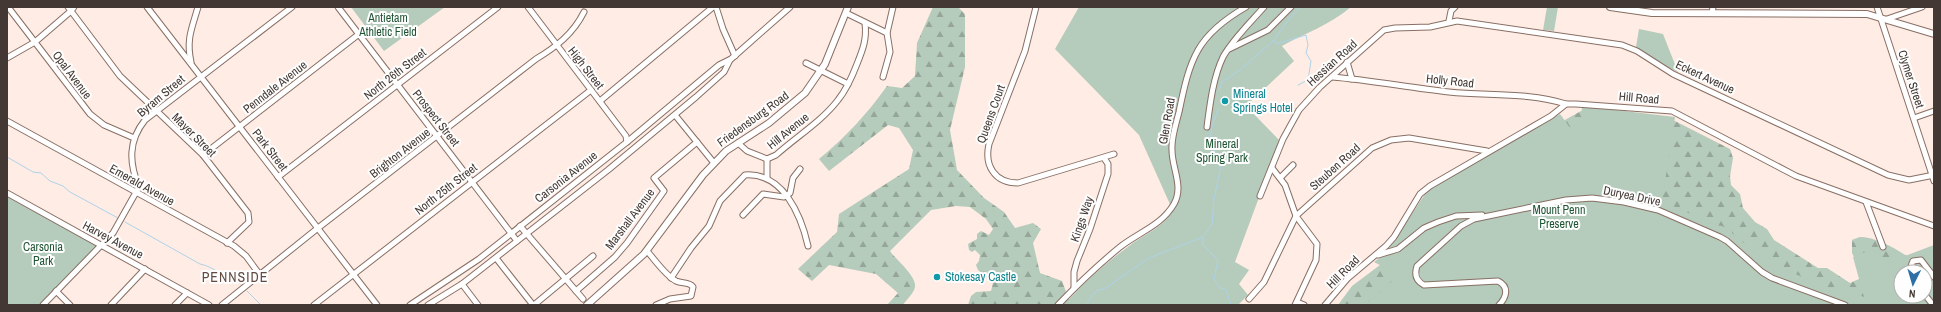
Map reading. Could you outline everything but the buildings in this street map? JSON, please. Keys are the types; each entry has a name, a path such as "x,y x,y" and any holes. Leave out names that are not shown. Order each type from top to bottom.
{"main road":[{"path":"1610,7 1652,13 1713,10 1862,13 1884,18 1934,34"},
{"name":"Friedensburg Road","path":"587,305 635,264 647,251 714,163 726,151 770,123 805,93 821,70 847,10"}],"street":[{"name":"Opal Avenue","path":"8,7 90,114 104,125 134,138"},
{"name":"Park Street","path":"147,7 377,305"},
{"path":"191,64 188,52 188,35 198,7"},
{"name":"Byram Street","path":"136,193 139,187 131,163 131,153 134,138 142,124 201,76 292,7"},
{"name":"Prospect Street","path":"338,7 517,241"},
{"name":"North 26th Street","path":"278,177 498,7"},
{"name":"High Street","path":"528,7 626,136 627,142"},
{"path":"600,101 713,7"},
{"path":"716,7 733,58"},
{"name":"Carsonia Avenue","path":"410,305 419,303 479,259 511,232 627,142 719,65 733,58 790,7"},
{"path":"883,77 890,52 887,33 893,7"},
{"name":"Queens Court","path":"1036,7 1025,51 989,144 987,158 989,166 992,171 1003,180 1018,183 1114,154"},
{"name":"Glen Road","path":"1058,305 1074,288 1122,246 1158,223 1173,204 1177,194 1178,181 1173,162 1172,148 1184,85 1190,66 1201,44 1218,24 1246,7"},
{"path":"1207,127 1215,83 1222,59 1264,7"},
{"path":"1228,50 1268,30 1292,7"},
{"path":"1449,22 1451,11 1456,7"},
{"name":"Clymer Street","path":"1877,7 1884,18 1933,177"},
{"path":"1884,18 1922,7"},
{"path":"7,58 35,42 71,8"},
{"name":"Mayer Street","path":"71,8 120,76 203,156 250,218 247,224 227,243"},
{"path":"847,10 865,23 887,33"},
{"name":"Brighton Avenue","path":"222,305 318,228 536,59 557,46 578,24 584,12"},
{"name":"Hessian Road","path":"1260,196 1283,139 1297,114 1310,97 1347,62 1384,30 1395,28 1430,27 1457,21"},
{"name":"Eckert Avenue","path":"1457,21 1622,45 1637,51 1673,74 1888,175 1909,180 1933,177"},
{"name":"Hill Avenue","path":"767,177 767,159 776,155 828,111 838,100 848,84 866,42 865,23"},
{"name":"Penndale Avenue","path":"203,156 359,34"},
{"name":"Carsonia Avenue","path":"428,305 462,284 496,258 675,115 724,72 733,58"},
{"path":"1347,62 1352,79"},
{"path":"806,63 848,84"},
{"name":"Holly Road","path":"1332,76 1449,92 1533,97 1566,104"},
{"name":"North 25th Street","path":"314,305 591,90"},
{"name":"Hill Road","path":"1325,305 1348,278 1376,255 1394,237 1420,194 1430,186 1486,151 1551,116 1566,104 1672,111 1787,172 1934,226"},
{"path":"1914,118 1934,111"},
{"path":"675,115 714,163"},
{"name":"Emerald Avenue","path":"7,121 227,243 246,256 260,275"},
{"name":"Steuben Road","path":"1249,299 1264,282 1296,216 1372,148 1391,140 1409,138 1486,151"},
{"name":"Marshall Avenue","path":"576,291 615,257 632,237 664,191 654,178 697,142"},
{"path":"738,143 747,151 767,159"},
{"name":"Kings Way","path":"1074,288 1074,272 1077,261 1090,230 1108,174 1108,164 1104,158"},
{"path":"1280,178 1293,165"},
{"path":"1272,168 1280,178 1287,191 1296,216 1313,236 1318,247 1316,260 1296,303 1304,305"},
{"path":"743,214 763,194 784,197 790,193 795,175 800,169"},
{"path":"671,278 691,248 709,226 720,201 742,177 751,174 767,177 776,183 787,195 802,225 808,246"},
{"name":"Harvey Avenue","path":"7,193 209,305"},
{"path":"43,305 113,233 136,193"},
{"name":"Duryea Drive","path":"1499,305 1504,299 1506,290 1503,283 1491,280 1428,285 1420,283 1417,280 1416,271 1421,261 1461,226 1474,219 1566,200 1592,198 1624,202 1653,209 1727,241 1762,272 1772,278 1845,305"},
{"path":"1866,202 1883,247"},
{"name":"Hill Road","path":"1376,255 1398,249 1424,228 1456,216 1491,215"},
{"path":"1456,216 1461,226"},
{"path":"520,226 583,299"},
{"path":"1394,237 1398,249"},
{"path":"647,251 671,278 677,282 690,283 693,287 693,293 691,296 670,300 656,305"},
{"name":"Marshall Avenue","path":"534,305 593,256"},
{"path":"496,258 534,305"},
{"path":"1912,264 1913,261 1920,260 1923,264"},
{"path":"111,305 145,269"},
{"path":"462,284 478,305"},
{"path":"56,291 70,305"},
{"path":"175,305 187,293"}],"green space":[{"name":"Antietam Athletic Field","path":"351,7 445,7 384,51"},
{"path":"933,7 958,7 965,14 965,67 950,130 957,170 984,198 1004,212 1015,228 1033,223 1041,229 1033,243 1040,273 1062,281 1071,305 968,305 971,296 976,292 991,291 993,283 978,270 976,265 979,261 980,255 975,250 972,252 969,250 968,244 977,239 977,234 981,231 989,235 993,229 986,219 970,207 956,206 931,210 890,251 910,273 915,283 913,292 903,305 887,305 898,293 876,274 829,265 812,281 798,269 837,232 839,214 909,169 913,150 899,128 888,125 829,171 819,159 856,125 887,86 902,88 915,76 917,43"},
{"name":"Mineral Spring Park","path":"1079,7 1351,7 1335,19 1282,46 1294,61 1246,106 1280,141 1235,262 1249,270 1239,284 1248,295 1238,305 1064,305 1105,264 1159,226 1173,211 1139,135 1055,49"},
{"path":"1547,7 1558,7 1554,31 1543,30"},
{"path":"1639,29 1663,34 1678,72 1658,62 1636,47"},
{"name":"Mount Penn Preserve","path":"1582,106 1675,117 1662,201 1732,231 1732,233 1767,262 1824,286 1854,293 1864,297 1853,257 1878,247 1884,264 1934,245 1934,305 1365,305 1399,275 1374,262 1382,256 1392,244 1427,191 1560,114 1571,129 1581,126"},
{"name":"Mount Penn Preserve","path":"1581,111 1671,119 1730,149 1733,158 1730,176 1731,185 1740,194 1743,208 1755,222 1767,229 1774,240 1818,268 1827,268 1850,283 1859,279 1862,273 1852,253 1852,240 1861,237 1879,241 1902,253 1918,264 1893,264 1893,304 1933,304 1933,281 1935,285 1935,291 1934,305 1338,305 1352,286 1388,259 1434,193"},
{"name":"Carsonia Park","path":"7,193 103,245 43,305 7,305"}],"waterway":[{"path":"1219,91 1222,82 1240,70 1274,40 1292,15 1301,7"},
{"path":"1274,40 1276,44 1306,35 1308,45 1306,53 1311,61 1308,80 1298,85"},
{"path":"1086,305 1098,290 1104,289 1149,258 1203,237 1212,224 1214,199 1222,161 1213,148 1211,142 1211,130 1218,109"},
{"path":"7,157 33,172 41,173 50,181 63,186 70,192 118,218"},
{"path":"125,222 200,264 205,265 227,277 237,279 240,284"},
{"path":"1203,238 1203,245 1218,260 1214,279 1219,287 1226,290 1231,305"},
{"path":"247,291 261,305"}],"place":[{"name":"Mineral Springs Hotel","path":"1225,101"},
{"name":"Stokesay Castle","path":"937,277"}],"district":[{"name":"PENNSIDE","path":"235,277"}]}
